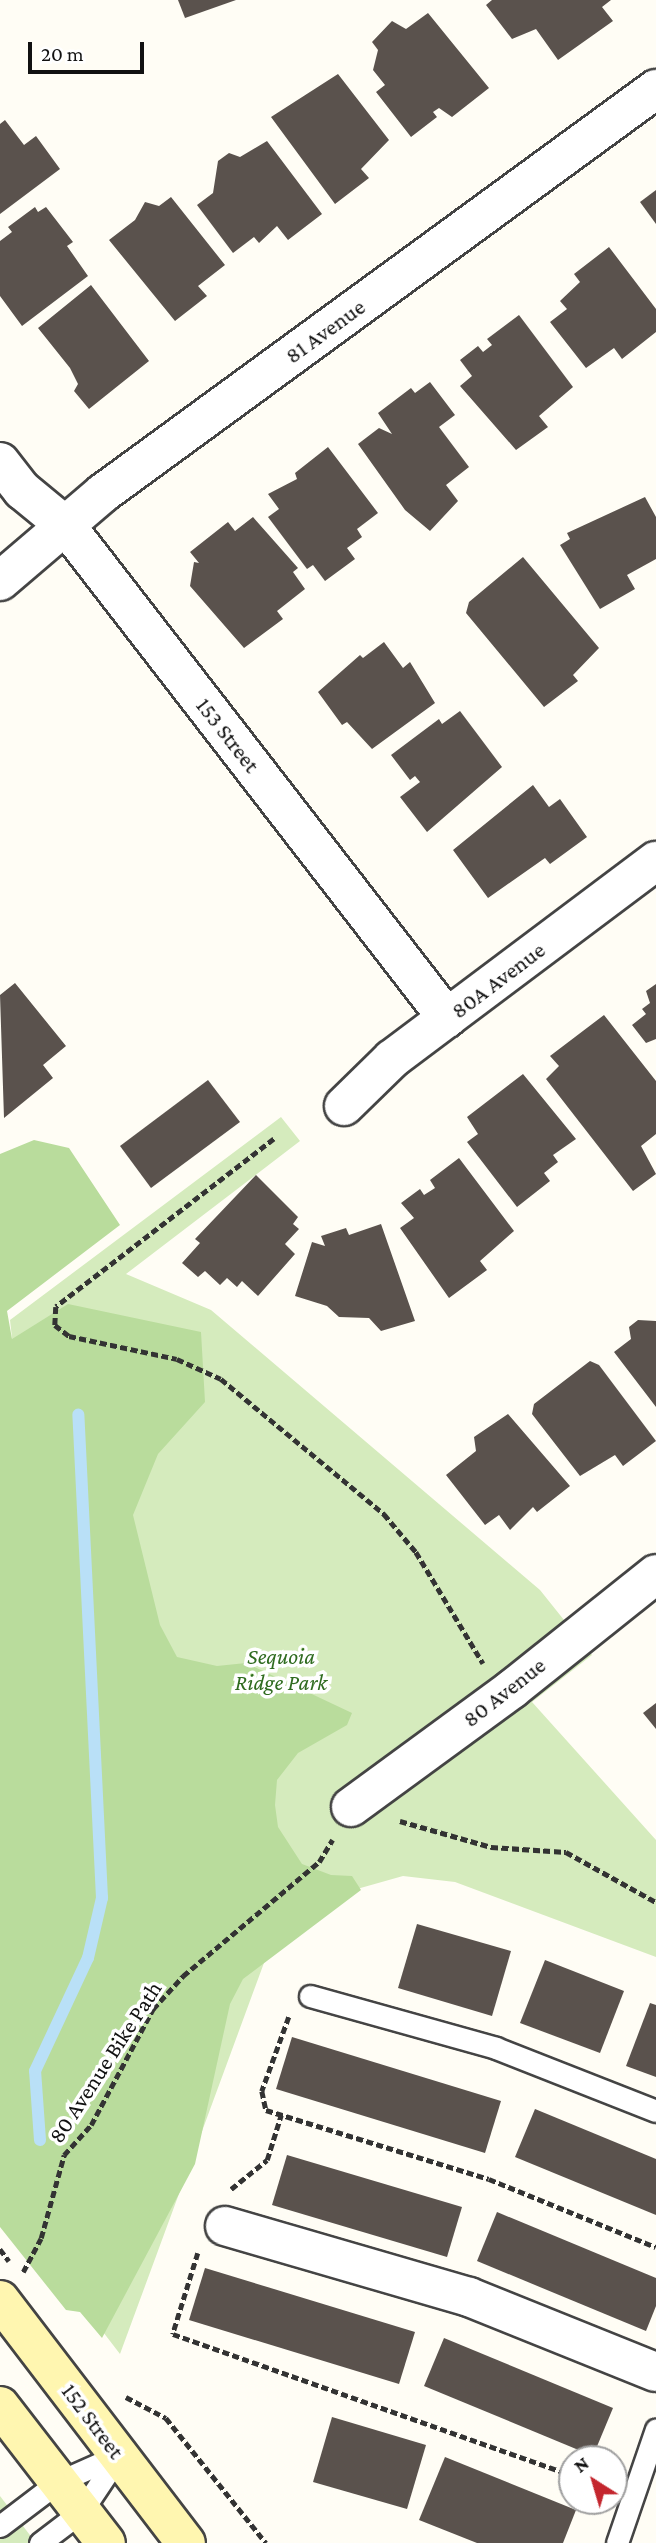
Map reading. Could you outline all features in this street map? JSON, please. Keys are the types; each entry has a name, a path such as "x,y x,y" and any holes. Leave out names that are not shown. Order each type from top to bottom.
{"main road":[{"name":"152 Street","path":"11,2288 119,2455 186,2543"},
{"path":"0,2406 106,2543"}],"street":[{"name":"81 Avenue","path":"0,580 67,527 99,496 656,89"},
{"name":"153 Street","path":"0,462 22,490 67,527 447,1018"},
{"name":"80A Avenue","path":"344,1106 392,1059 656,861"},
{"name":"80 Avenue","path":"351,1807 478,1714 656,1574"},
{"path":"216,2222 469,2297 656,2372"}],"lane":[{"path":"310,1996 496,2048 656,2111"},
{"path":"617,2543 656,2429"},
{"path":"0,2526 58,2482 119,2455"},
{"path":"40,2543 81,2512 119,2455"}],"path":[{"path":"274,1139 56,1307 55,1325 69,1336 177,1359 221,1379 384,1514 416,1552 484,1663"},
{"path":"351,1807 491,1847 566,1852 656,1902"},
{"name":"80 Avenue Bike Path","path":"11,2288 41,2238 64,2155 91,2125 153,2009 183,1976 320,1862 351,1807"},
{"path":"310,1996 299,1991 262,2091 266,2110 489,2179 656,2247"},
{"path":"281,2115 267,2160 216,2222 173,2334 558,2470"},
{"path":"122,2396 166,2418 266,2543"}],"green space":[{"name":"Sequoia Ridge Park","path":"281,1117 300,1141 126,1274 211,1310 540,1590 592,1655 532,1702 656,1840 656,1957 455,1882 403,1876 318,1900 275,1933 120,2354 0,2198 81,1952 10,1320"},
{"path":"34,1140 69,1148 120,1225 7,1311 12,1339 68,1304 201,1332 205,1402 158,1454 133,1515 160,1625 177,1657 217,1666 246,1663 352,1713 347,1725 298,1753 277,1780 275,1805 278,1827 302,1864 331,1875 352,1876 361,1890 243,1979 230,2004 195,2164 102,2338 80,2312 66,2310 0,2227 0,1154"},
{"path":"0,2496 36,2543 0,2543"}],"building":[{"path":"178,0 236,0 185,18"},
{"path":"492,0 611,0 602,7 613,21 558,60 536,29 512,39 486,5"},
{"path":"428,13 489,88 452,117 439,108 433,112 437,117 411,137 376,92 385,85 373,70 378,50 372,42 392,21 406,29"},
{"path":"338,74 389,140 361,169 369,178 335,204 271,117"},
{"path":"5,120 24,145 36,136 60,169 0,214 0,124"},
{"path":"267,141 322,214 288,240 277,226 259,243 254,237 233,253 197,205 213,193 218,161 229,153 240,157"},
{"path":"656,190 656,224 640,202"},
{"path":"171,197 225,265 198,286 207,296 175,321 109,240 135,220 145,202 159,206"},
{"path":"35,207 38,212 46,207 73,242 67,246 88,276 22,326 0,296 0,241 12,232 8,227"},
{"path":"609,247 656,309 656,332 622,359 614,348 586,368 550,322 567,309 560,301 580,282 574,274"},
{"path":"91,285 149,361 89,409 74,391 78,384 70,368 38,328"},
{"path":"519,315 573,387 539,416 548,427 516,450 460,386 472,376 460,360 478,346 483,352 492,345 487,339"},
{"path":"430,382 455,415 439,427 469,467 446,485 458,501 430,531 405,510 358,444 379,428 392,434 378,413 411,388 415,393"},
{"path":"328,447 378,513 357,529 362,537 347,548 355,559 325,581 313,565 307,569 268,517 279,509 268,494 297,479 295,473"},
{"path":"645,497 656,517 656,559 627,575 635,589 600,609 560,545 570,539 567,533"},
{"path":"253,517 298,568 293,572 305,589 277,611 283,619 244,648 190,586 194,562 199,563 190,552 228,522 235,531"},
{"path":"523,557 599,648 573,675 578,681 544,707 466,613 469,602"},
{"path":"384,642 403,668 410,662 435,703 372,749 347,722 342,725 318,692 360,655 363,658"},
{"path":"460,711 502,767 427,832 400,797 420,782 415,776 410,780 391,755 439,719 442,724"},
{"path":"533,785 549,807 560,799 587,837 550,864 545,858 488,898 453,850"},
{"path":"15,983 66,1046 43,1065 53,1078 4,1118 0,995"},
{"path":"656,984 656,1039 646,1043 632,1025 646,1014 642,1009 650,1003 646,991"},
{"path":"604,1015 656,1081 656,1134 641,1146 656,1174 633,1191 546,1079 559,1066 550,1056"},
{"path":"523,1074 576,1139 553,1155 558,1162 544,1173 550,1181 517,1207 467,1142 478,1134 467,1117"},
{"path":"208,1080 240,1122 151,1188 120,1146"},
{"path":"459,1158 514,1231 480,1261 487,1270 449,1298 400,1228 414,1218 401,1203 420,1189 424,1195 435,1188 430,1180"},
{"path":"256,1175 298,1217 293,1224 299,1229 285,1244 295,1254 258,1296 242,1281 237,1287 227,1278 220,1285 205,1271 198,1277 182,1263 200,1243 195,1239"},
{"path":"381,1224 415,1321 381,1331 369,1318 339,1317 327,1306 295,1296 312,1242 325,1246 321,1236 346,1228 349,1235"},
{"path":"638,1320 656,1321 656,1407 614,1352 631,1339 629,1327"},
{"path":"590,1361 599,1365 656,1441 623,1466 615,1455 580,1476 532,1414 534,1404"},
{"path":"508,1414 570,1486 537,1512 533,1507 510,1530 499,1515 485,1525 446,1475 476,1451 474,1437"},
{"path":"656,1703 656,1729 643,1713"},
{"path":"417,1924 511,1951 492,2016 398,1988"},
{"path":"545,1960 624,1991 600,2053 520,2023"},
{"path":"650,2003 656,2005 656,2077 626,2066"},
{"path":"292,2037 501,2101 485,2153 276,2089"},
{"path":"535,2109 656,2159 656,2215 515,2157"},
{"path":"287,2155 462,2207 447,2257 272,2205"},
{"path":"497,2212 656,2278 656,2306 646,2331 477,2261"},
{"path":"205,2268 415,2332 399,2384 189,2320"},
{"path":"444,2338 613,2408 598,2445 566,2445 424,2386"},
{"path":"332,2417 426,2445 407,2509 313,2482"},
{"path":"445,2457 558,2503 558,2515 574,2515 563,2543 477,2543 419,2520"}],"waterway":[{"path":"40,2140 35,2071 88,1958 102,1898 78,1415"}]}
